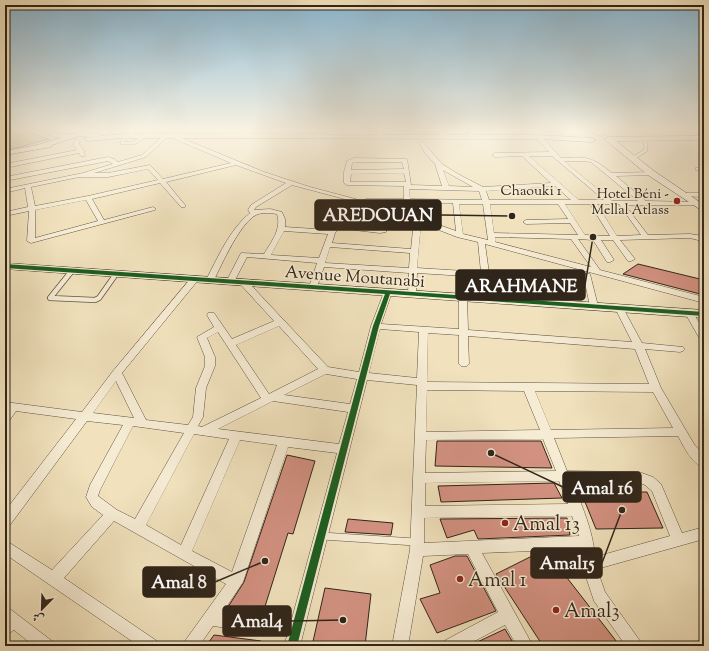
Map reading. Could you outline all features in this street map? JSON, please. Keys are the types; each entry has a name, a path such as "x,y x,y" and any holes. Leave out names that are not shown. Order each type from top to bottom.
{"main road":[{"path":"634,160 704,209"},
{"name":"Avenue Moutanabi","path":"6,267 704,314"}],"street":[{"path":"5,166 36,160"},
{"path":"38,160 43,172"},
{"path":"5,179 103,160"},
{"path":"113,160 117,164"},
{"path":"5,191 80,175 129,160"},
{"path":"227,160 290,184 336,196 353,204 366,204 460,235 585,267 704,300"},
{"path":"350,160 348,162 347,172 347,183 349,184 482,189 557,184"},
{"path":"405,160 408,186 407,202"},
{"path":"434,160 438,164 482,189 486,202 493,244"},
{"path":"530,160 577,202"},
{"path":"559,160 610,202"},
{"path":"591,160 644,202"},
{"path":"5,214 88,198 235,164"},
{"path":"438,164 446,188"},
{"path":"80,175 108,175 150,167 183,206"},
{"path":"347,172 407,171"},
{"path":"610,175 651,173"},
{"path":"254,213 251,210 253,206 290,184"},
{"path":"28,186 32,209 31,241 153,209"},
{"path":"683,194 704,195"},
{"path":"88,198 102,222"},
{"name":"Chaouki 1","path":"366,204 407,202 696,203"},
{"path":"456,202 460,235"},
{"path":"560,202 574,221 583,237"},
{"path":"592,202 615,238 631,259"},
{"path":"620,202 648,238"},
{"path":"313,287 332,232 353,204"},
{"path":"210,280 229,245 247,218 254,213 265,211 280,212 282,218 281,229 267,256"},
{"path":"356,229 383,230 389,212"},
{"path":"412,294 414,250 418,220"},
{"path":"526,222 574,221"},
{"path":"281,229 332,232"},
{"path":"491,235 596,238 690,236 700,238 704,241"},
{"path":"573,237 597,271"},
{"path":"596,238 610,260"},
{"path":"480,240 485,274 486,299"},
{"path":"328,245 414,250"},
{"path":"230,282 244,255 413,271 485,274 588,282"},
{"path":"585,267 594,306"},
{"path":"5,520 117,373 196,279"},
{"path":"244,283 326,370"},
{"path":"292,646 362,376 376,326 388,292"},
{"path":"463,298 464,364"},
{"path":"619,308 638,345 656,388 690,447 704,463"},
{"path":"689,313 704,338"},
{"path":"211,315 230,344 270,398 354,409"},
{"path":"230,344 280,322"},
{"path":"376,326 680,349"},
{"path":"138,527 198,431 201,388 210,366 210,357 202,337 219,328"},
{"path":"400,646 417,546 424,330"},
{"path":"198,431 326,370 422,384 656,388"},
{"path":"117,373 136,423"},
{"path":"528,387 577,510 587,542 589,565 599,596 635,646"},
{"path":"5,418 10,406 343,449"},
{"path":"136,423 94,489 92,497 96,503 112,514 236,582"},
{"path":"420,436 682,432"},
{"path":"184,554 236,436"},
{"path":"190,646 236,582 284,442"},
{"path":"419,478 564,476 639,477 649,481 658,488 678,539"},
{"path":"418,512 577,510"},
{"path":"53,580 112,514"},
{"path":"589,565 704,533"},
{"path":"417,546 471,548 587,542"},
{"path":"5,546 152,646"},
{"path":"471,548 525,646"},
{"path":"449,646 508,615"},
{"path":"210,618 296,630"},
{"path":"8,621 41,644"}],"lane":[{"path":"697,169 704,169"},
{"path":"72,271 50,298 95,300 99,298 116,274"},
{"path":"321,536 417,546"}],"building":[{"path":"638,264 704,280 704,295 623,274"},
{"path":"437,441 541,441 552,468 435,466"},
{"path":"287,455 315,461 293,534 288,533 262,616 226,610 244,582"},
{"path":"554,483 562,498 441,502 438,486"},
{"path":"581,492 647,492 663,528 596,529"},
{"name":"Amal 13","path":"567,518 570,535 478,539 474,530 447,538 440,519"},
{"path":"348,519 393,523 391,535 345,532"},
{"name":"Amal3","path":"540,552 547,552 620,646 543,646 496,574"},
{"name":"Amal 1","path":"455,556 467,556 496,611 437,633 420,599 440,593 430,565"},
{"path":"325,588 371,594 365,646 312,646"},
{"path":"505,629 515,646 468,646 471,645"},
{"path":"214,635 261,641 261,646 206,646"}],"cycle path":[{"path":"5,266 704,314"},
{"path":"292,646 376,326 388,292"}],"place":[{"name":"Hotel Béni - Mellal Atlass","path":"677,201"},
{"name":"AREDOUAN","path":"512,216"},
{"name":"ARAHMANE","path":"593,237"},
{"name":"Amal 16","path":"491,453"},
{"name":"Amal15","path":"622,510"},
{"name":"Amal 13","path":"505,523"},
{"name":"Amal 8","path":"265,561"},
{"name":"Amal 1","path":"460,579"},
{"name":"Amal3","path":"556,610"},
{"name":"Amal4","path":"343,620"}]}
